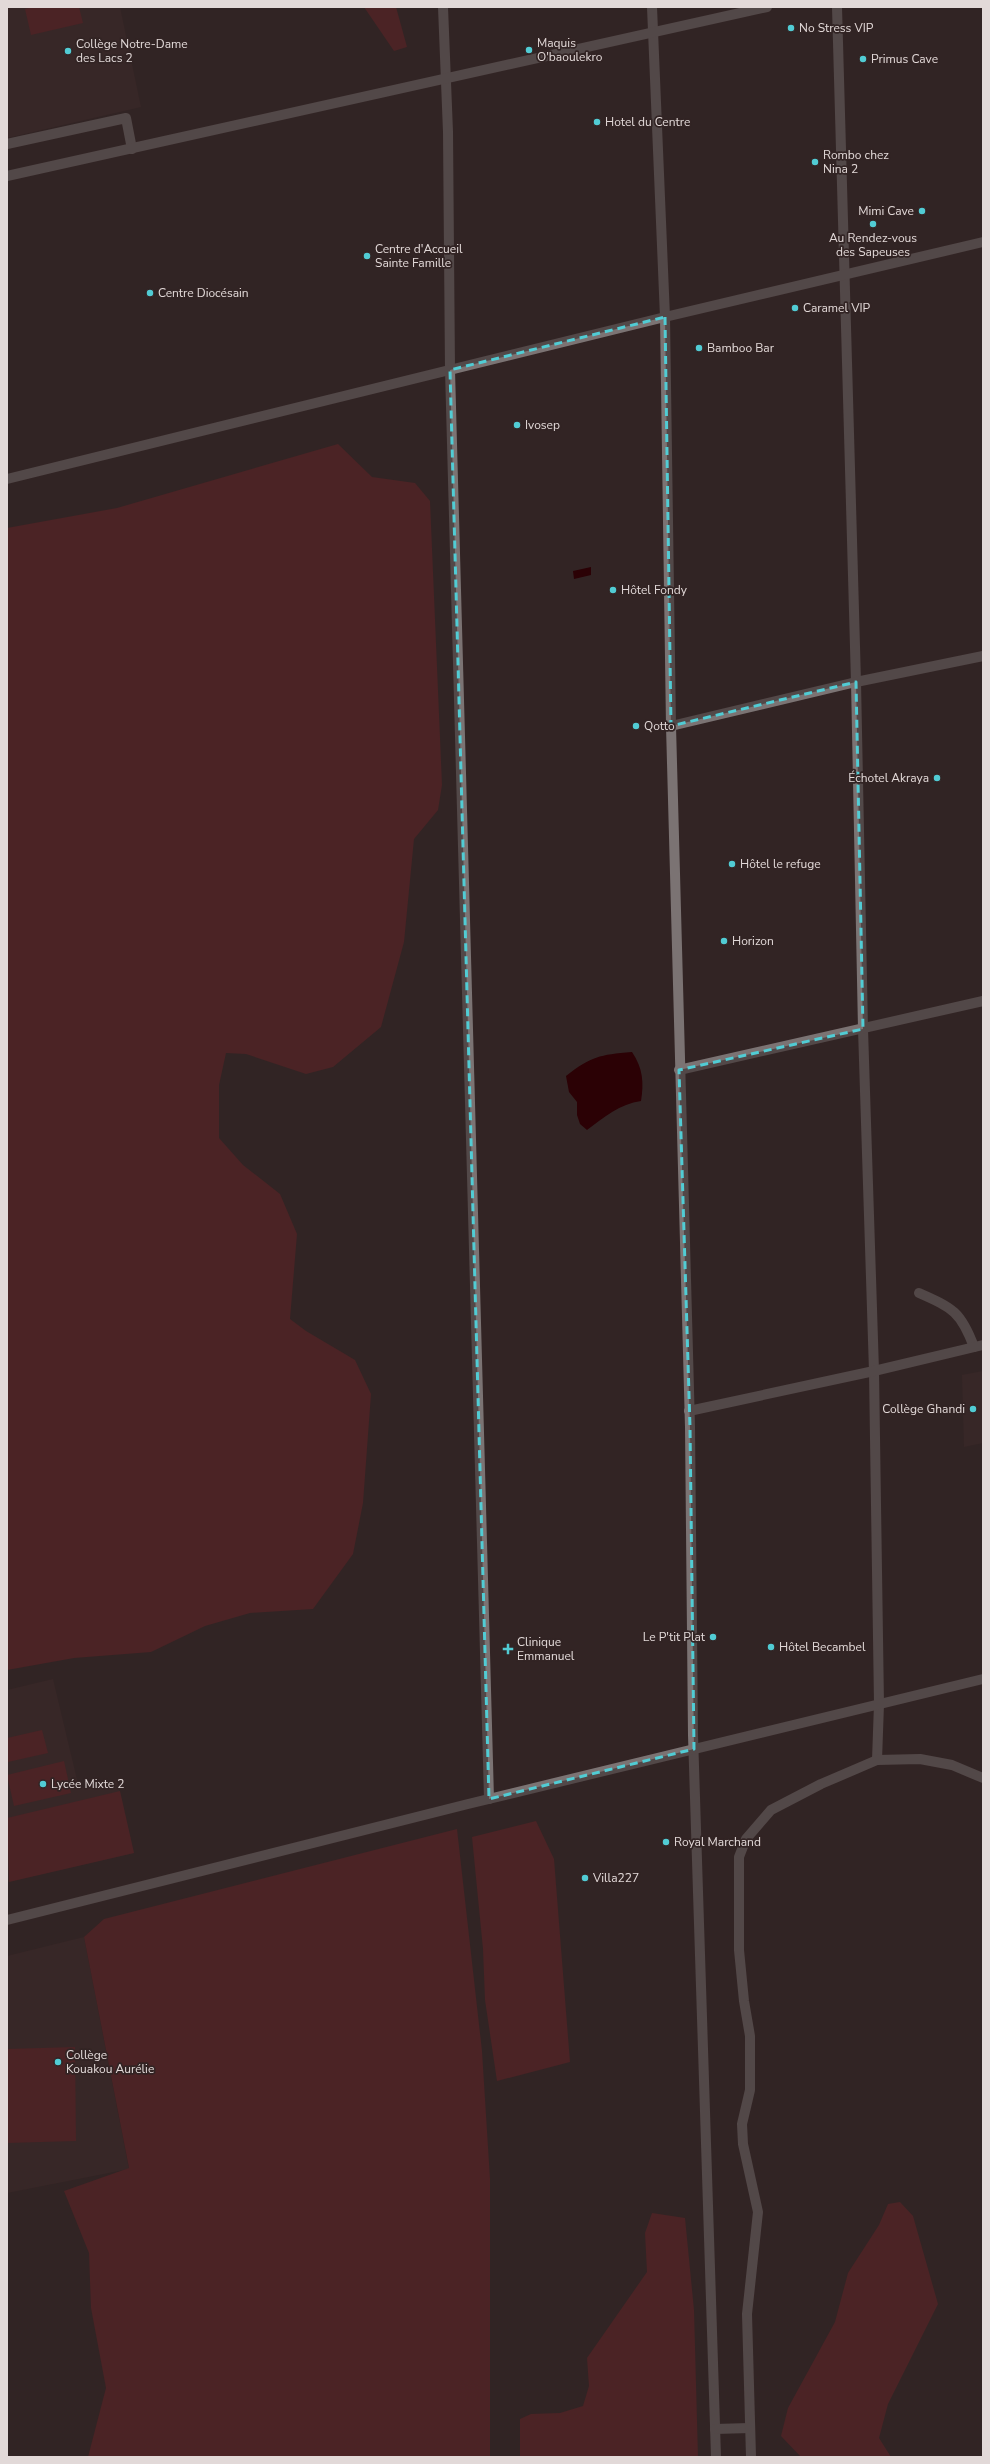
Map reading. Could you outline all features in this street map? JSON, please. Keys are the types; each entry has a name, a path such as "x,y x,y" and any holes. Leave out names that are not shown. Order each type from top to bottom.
{"street":[{"path":"443,7 446,78 450,370 489,1799"},
{"path":"652,7 665,317 671,726 689,1411 694,1748 716,2457"},
{"path":"7,176 652,31 767,7"},
{"path":"837,7 856,682 863,1029 874,1371 879,1704 877,1760"},
{"path":"7,144 126,118 132,149"},
{"path":"7,479 665,317 983,242"},
{"path":"671,726 856,682 983,656"},
{"path":"679,1070 983,1001"},
{"path":"689,1411 874,1371 978,1346 962,1319 945,1305 919,1293"},
{"path":"7,1920 694,1748 983,1679"},
{"path":"751,2457 746,2314 758,2212 743,2144 742,2124 750,2090 750,2036 739,1950 739,1857 746,1839 772,1810 821,1784 877,1760 920,1759 952,1765 983,1778"},
{"path":"715,2429 750,2428"}],"highlighted area":[{"path":"665,317 671,726 856,682 863,1029 679,1070 690,1427 694,1749 489,1799 450,370"}],"shaded area":[{"name":"Collège Notre-Dame des Lacs 2","path":"7,7 120,7 141,107 7,138"},
{"path":"33,7 79,7 83,23 31,35 25,9"},
{"path":"364,7 396,7 407,47 394,51"},
{"path":"338,444 372,477 415,483 430,501 442,785 438,810 414,839 404,942 381,1027 333,1067 306,1074 246,1054 226,1053 219,1085 219,1138 243,1165 280,1194 297,1234 290,1319 306,1331 355,1360 371,1394 363,1503 353,1554 313,1609 250,1613 205,1626 151,1652 74,1658 7,1670 7,528 117,508"},
{"path":"591,567 591,575 574,579 573,571"},
{"path":"632,1052 636,1058 642,1076 641,1101 619,1108 587,1130 580,1124 577,1115 577,1102 569,1092 566,1076 590,1060 611,1054"},
{"name":"Collège Ghandi","path":"983,1371 983,1443 964,1447 962,1375"},
{"name":"Lycée Mixte 2","path":"53,1679 79,1788 117,1780 134,1853 7,1882 7,1690"},
{"path":"42,1730 48,1753 8,1762 7,1738"},
{"path":"64,1761 71,1793 14,1806 7,1775"},
{"path":"120,1791 134,1853 9,1882 7,1818"},
{"path":"536,1821 554,1859 570,2062 497,2081 485,2000 483,1949 472,1837"},
{"path":"457,1829 482,2051 490,2179 490,2457 88,2457 106,2388 91,2308 89,2253 64,2191 129,2168 84,1937 104,1919"},
{"name":"Collège Kouakou Aurélie","path":"84,1937 129,2169 7,2193 7,1956"},
{"path":"75,2047 76,2141 7,2143 7,2049"},
{"path":"900,2202 913,2216 938,2304 888,2404 879,2438 891,2457 801,2457 781,2436 788,2408 835,2322 848,2273 879,2225 888,2204"},
{"path":"652,2213 685,2218 694,2310 698,2457 520,2457 520,2419 531,2414 560,2413 583,2406 589,2386 587,2358 647,2272 645,2233"}],"place":[{"name":"No Stress VIP","path":"791,28"},
{"name":"Maquis O'baoulekro","path":"529,50"},
{"name":"Collège Notre-Dame des Lacs 2","path":"68,51"},
{"name":"Primus Cave","path":"863,59"},
{"name":"Hotel du Centre","path":"597,122"},
{"name":"Rombo chez Nina 2","path":"815,162"},
{"name":"Mimi Cave","path":"922,211"},
{"name":"Au Rendez-vous des Sapeuses","path":"873,224"},
{"name":"Centre d'Accueil Sainte Famille","path":"367,256"},
{"name":"Centre Diocésain","path":"150,293"},
{"name":"Caramel VIP","path":"795,308"},
{"name":"Bamboo Bar","path":"699,348"},
{"name":"Ivosep","path":"517,425"},
{"name":"Hôtel Fondy","path":"613,590"},
{"name":"Qotto","path":"636,726"},
{"name":"Échotel Akraya","path":"937,778"},
{"name":"Hôtel le refuge","path":"732,864"},
{"name":"Horizon","path":"724,941"},
{"name":"Collège Ghandi","path":"973,1409"},
{"name":"Le P'tit Plat","path":"713,1637"},
{"name":"Hôtel Becambel","path":"771,1647"},
{"name":"Clinique Emmanuel","path":"508,1649"},
{"name":"Lycée Mixte 2","path":"43,1784"},
{"name":"Royal Marchand","path":"666,1842"},
{"name":"Villa227","path":"585,1878"},
{"name":"Collège Kouakou Aurélie","path":"58,2062"}]}
